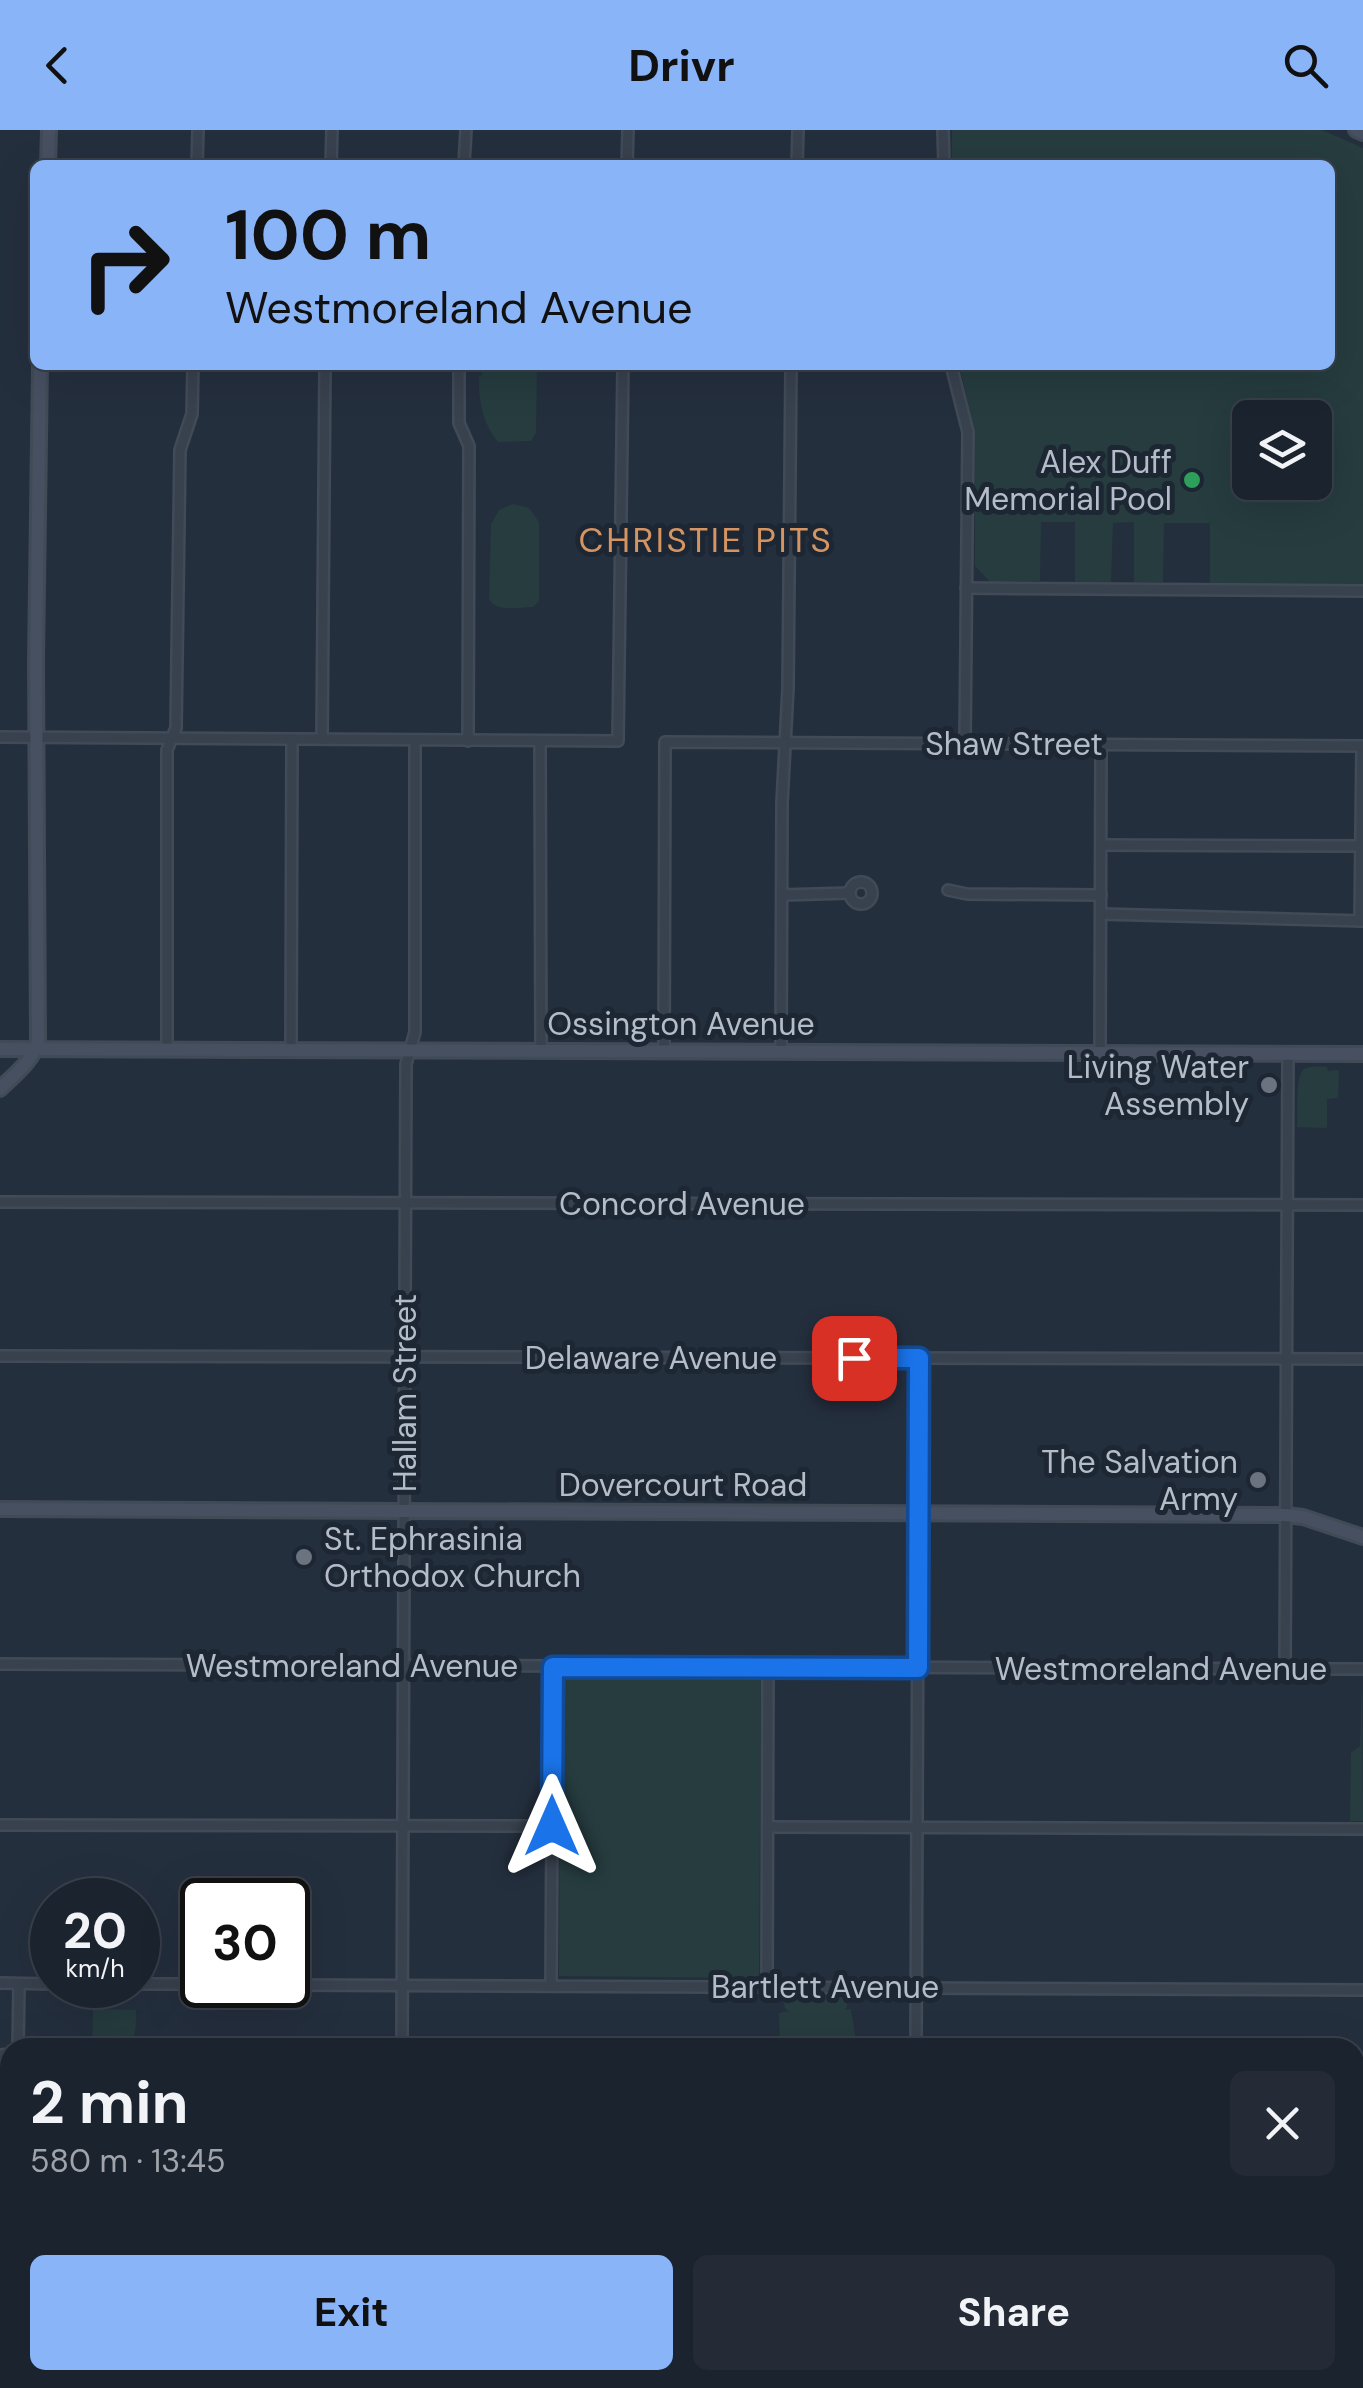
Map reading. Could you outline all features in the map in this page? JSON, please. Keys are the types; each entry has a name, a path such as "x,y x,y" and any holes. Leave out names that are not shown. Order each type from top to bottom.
{"street":[{"path":"48,160 49,130"},
{"path":"197,160 198,130"},
{"path":"331,160 332,130"},
{"path":"464,160 466,130"},
{"path":"627,160 628,130"},
{"path":"797,160 798,130"},
{"path":"943,130 944,160"},
{"path":"0,1089 35,1050 38,1041 40,370"},
{"path":"167,1050 167,750 176,728 180,450 192,414 193,370"},
{"path":"322,739 326,370"},
{"path":"459,370 459,423 469,446 468,741"},
{"path":"0,737 618,741 622,370"},
{"path":"781,1051 791,370"},
{"path":"952,370 968,432 965,743"},
{"path":"966,588 1363,591"},
{"path":"291,1051 292,739"},
{"name":"Hallam Street","path":"402,2038 406,1064 415,1032 415,740"},
{"path":"540,741 540,1052"},
{"name":"Shaw Street","path":"664,1052 665,742 1362,746"},
{"path":"1100,1053 1101,744"},
{"path":"1100,914 1362,921 1362,746"},
{"path":"1101,846 1361,846"},
{"path":"948,890 968,894 1101,895"},
{"path":"782,894 850,892"},
{"name":"Ossington Avenue","path":"0,1049 1363,1054"},
{"path":"1285,1668 1288,1054"},
{"name":"Concord Avenue","path":"0,1202 1363,1205"},
{"name":"Delaware Avenue","path":"0,1356 1363,1359"},
{"path":"916,2038 919,1358"},
{"name":"Dovercourt Road","path":"0,1509 1286,1515 1303,1516 1363,1537"},
{"name":"Westmoreland Avenue","path":"0,1664 1363,1669"},
{"path":"551,1986 553,1667"},
{"path":"768,1668 768,1986"},
{"path":"0,1825 552,1826"},
{"path":"768,1827 1363,1829"},
{"path":"0,1983 30,1984"},
{"path":"18,2038 19,1984"},
{"name":"Bartlett Avenue","path":"310,1985 1363,1990"}],"green space":[{"path":"952,130 1322,130 1363,148 1363,586 1210,583 1210,523 1164,523 1163,582 1134,582 1134,522 1113,523 1111,582 1075,582 1075,522 1041,522 1040,581 990,582 975,566 975,432 960,370 1335,370 1335,160 952,160"},
{"path":"482,370 537,370 536,433 531,441 498,442 480,402 479,375 482,376"},
{"path":"513,504 529,508 539,522 539,601 533,607 502,608 489,599 491,524 499,510"},
{"path":"1308,1067 1327,1067 1328,1071 1339,1070 1338,1098 1327,1099 1327,1128 1297,1127 1300,1074"},
{"path":"564,1675 761,1678 759,1976 559,1976 560,1679"},
{"path":"1362,1678 1363,1821 1350,1821 1351,1753 1360,1746"},
{"path":"782,1996 847,1996 844,2010 851,2009 856,2038 780,2038 779,2013 789,2011"},
{"path":"93,2009 136,2010 132,2038 92,2038"}],"place":[{"name":"Alex Duff Memorial Pool","path":"1192,480"},
{"name":"Living Water Assembly","path":"1269,1085"},
{"name":"The Salvation Army","path":"1258,1480"},
{"name":"St. Ephrasinia Orthodox Church","path":"304,1557"}],"district":[{"name":"CHRISTIE PITS","path":"706,540"}],"route":[{"path":"552,1826 553,1667 918,1668 919,1358 854,1358"}]}
